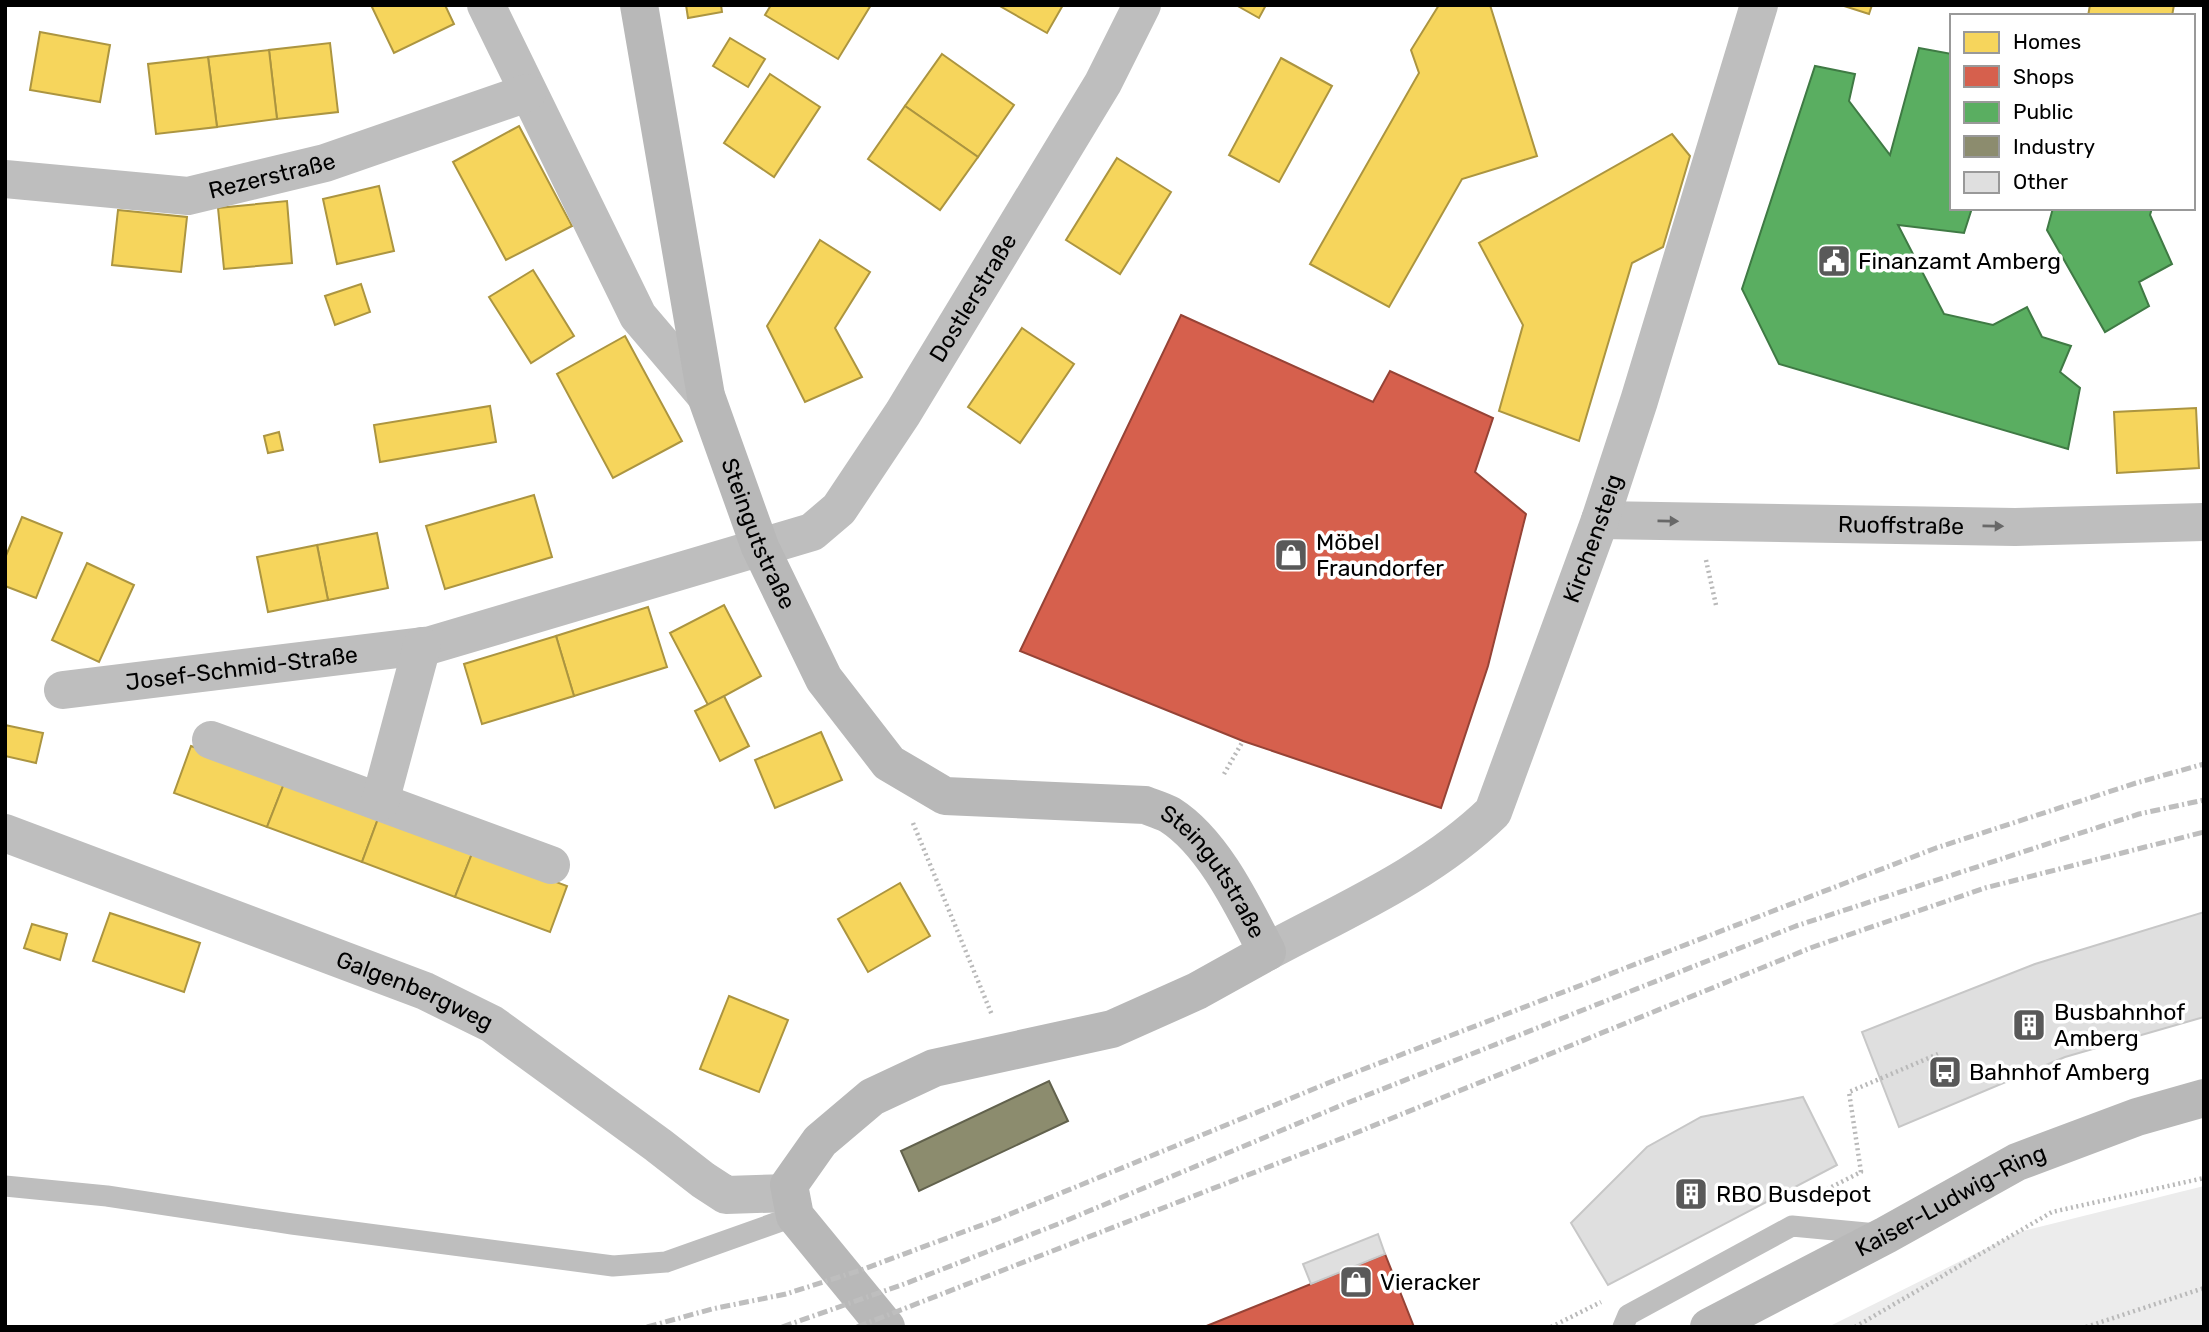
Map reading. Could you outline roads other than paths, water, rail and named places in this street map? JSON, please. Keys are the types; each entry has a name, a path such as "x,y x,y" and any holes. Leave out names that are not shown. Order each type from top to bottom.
{"street":[{"name":"Steingutstraße","path":"486,5 638,316 706,396"},
{"name":"Steingutstraße","path":"639,5 706,396 761,547 824,679 889,764 945,796 1145,805 1171,816 1214,858 1267,952 1197,991 1112,1029 934,1068 872,1097 820,1141 789,1185 792,1205"},
{"name":"Dostlerstraße","path":"761,547 812,532 839,509 903,413 1103,83 1142,5"},
{"name":"Kirchensteig","path":"1267,952 1432,863 1493,813 1600,520 1639,401 1759,5"},
{"name":"Rezerstraße","path":"5,179 188,196 325,163 527,93"},
{"name":"Ruoffstraße","path":"1600,520 2015,527 2204,522"},
{"name":"Josef-Schmid-Straße","path":"63,690 422,646 761,547"},
{"path":"380,802 422,646"},
{"path":"211,740 551,865"},
{"name":"Galgenbergweg","path":"5,833 425,991 492,1024 726,1195 792,1205"},
{"name":"Kaiser-Ludwig-Ring","path":"1709,1327 1886,1235 2017,1161 2137,1117 2204,1098"},
{"path":"792,1205 886,1327"}],"lane":[{"path":"5,1186 107,1196 292,1224 613,1266 666,1262 792,1205"},
{"path":"1623,1327 1628,1315 1792,1226 1886,1235"}],"railway":[{"path":"647,1327 712,1309 786,1294 861,1270 998,1219 1333,1081 1936,848 2136,783 2204,764"},
{"path":"782,1327 907,1283 1058,1224 1342,1105 1796,926 2139,814 2204,800"},
{"path":"857,1327 1353,1134 1813,947 1985,888 2204,832"}],"place":[{"name":"Finanzamt Amberg","path":"1834,261"},
{"name":"Möbel Fraundorfer","path":"1291,555"},
{"name":"Busbahnhof Amberg","path":"2029,1025"},
{"name":"Bahnhof Amberg","path":"1945,1072"},
{"name":"RBO Busdepot","path":"1691,1194"},
{"name":"Vieracker","path":"1356,1282"}]}
